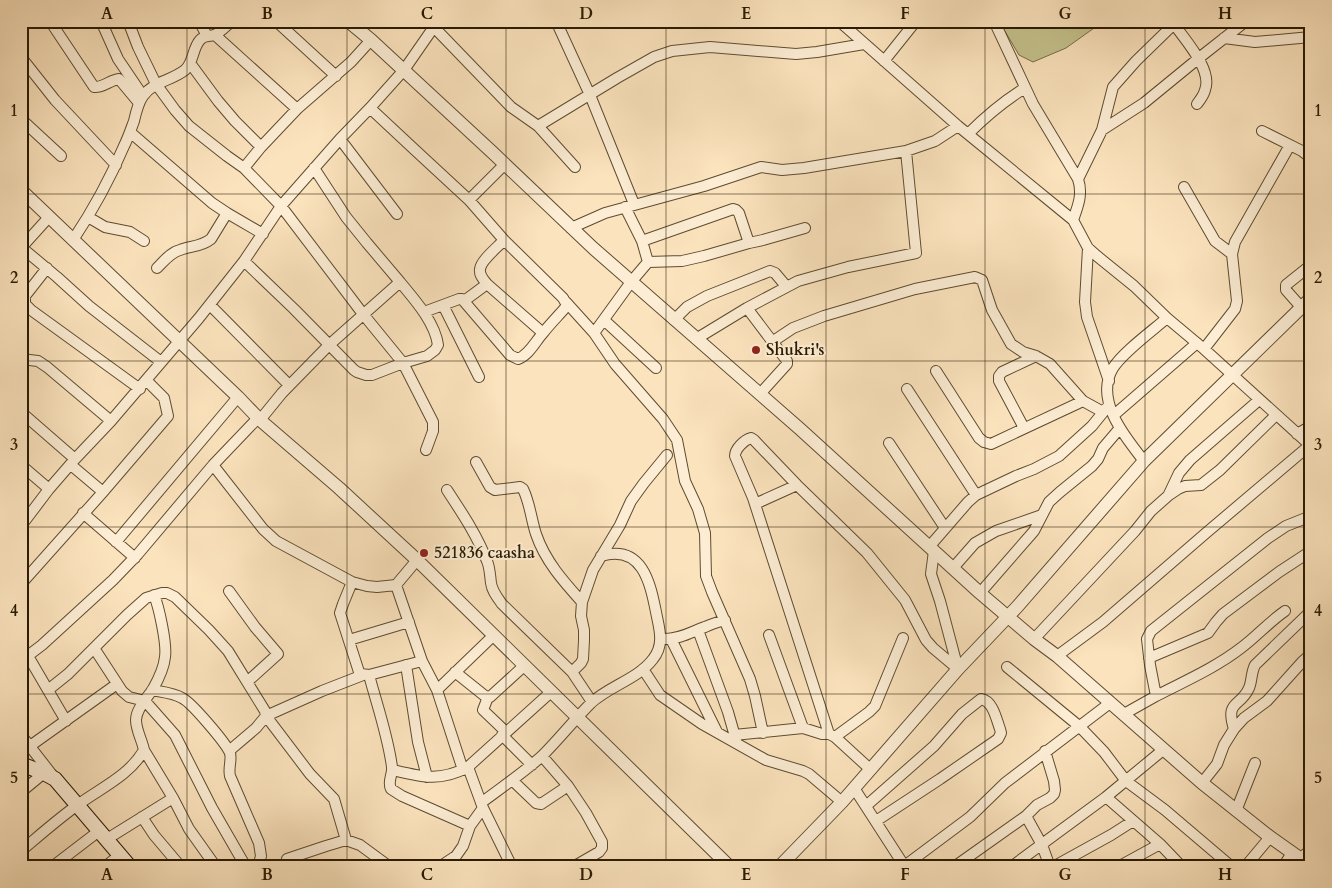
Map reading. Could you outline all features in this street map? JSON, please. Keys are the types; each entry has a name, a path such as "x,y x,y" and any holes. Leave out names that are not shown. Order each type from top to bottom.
{"main road":[{"path":"21,764 49,776 77,805 130,867"}],"street":[{"path":"50,21 94,87 98,88 115,79 119,79 141,99"},
{"path":"101,21 118,59 141,99"},
{"path":"128,21 134,39 156,84 175,110 189,126 244,168 281,206 363,314 403,363 433,422 433,431 426,450"},
{"path":"199,21 211,35 296,109"},
{"path":"73,240 88,217 116,165 141,99 156,84 172,78 186,69 190,64 196,46 202,38 211,35 232,21"},
{"path":"276,21 336,76"},
{"path":"348,21 404,70 571,228 800,429 980,593 1057,656 1202,783 1270,837 1311,866"},
{"path":"556,21 590,95 648,262"},
{"path":"839,21 958,126 1073,220 1088,248 1134,286 1310,446 1206,532 1103,622 1057,656"},
{"path":"884,61 913,25 901,21"},
{"path":"994,21 1025,88 1078,179 1081,198 1073,220"},
{"path":"1102,130 1144,103 1246,21"},
{"path":"1078,179 1102,130 1113,87 1174,22 1198,58 1207,80 1205,91 1197,104"},
{"path":"21,526 25,513 50,489 111,422 210,305 244,262 281,206 404,70 433,23 511,107 538,126 575,168"},
{"path":"1224,38 1255,42 1311,37"},
{"path":"244,168 296,109 336,76 371,40"},
{"path":"538,126 654,57 672,51 710,47 796,54 864,44"},
{"path":"21,57 55,100 116,165"},
{"path":"190,64 235,121 261,147"},
{"path":"968,134 1003,102 1025,88"},
{"path":"370,108 469,200 504,240 566,302 594,333 615,364 663,420 676,440 685,481 698,509 705,532 706,576 750,679 763,733"},
{"path":"21,119 62,156"},
{"path":"571,228 604,213 704,186 761,167 782,170 804,168 906,151 934,141 958,126"},
{"path":"1262,131 1311,158"},
{"path":"130,132 212,203 263,234"},
{"path":"340,139 397,214"},
{"path":"958,669 931,574 931,549 945,528 968,502 976,496 1058,456 1109,411 1200,346 1236,309 1232,254 1234,242 1290,145"},
{"path":"696,339 747,308 798,281 848,267 916,253 906,151"},
{"path":"469,200 505,164"},
{"path":"244,262 300,314 357,372 372,375 431,354 436,350 438,345 435,333 424,312 346,217 314,168"},
{"path":"1184,187 1215,240 1232,254"},
{"path":"21,190 259,419 339,488 417,560 730,867"},
{"path":"642,241 732,209 739,213 749,243"},
{"path":"157,268 172,253 208,242 227,213"},
{"path":"49,217 21,247 89,306 161,362"},
{"path":"88,217 105,227 130,232 144,240"},
{"path":"594,333 648,262 704,256 805,228"},
{"path":"504,240 482,263 480,268 482,277 486,284 543,333"},
{"path":"1088,248 1084,302 1087,317 1109,381"},
{"path":"1301,307 1286,290 1286,285 1311,265"},
{"path":"21,584 168,416 164,398 31,310 25,304 24,296 47,268"},
{"path":"674,320 687,307 707,296 770,271 775,273 786,286"},
{"path":"772,342 793,328 824,316 915,289 975,277 982,280 992,310 1011,344 1023,352 1036,356 1050,364 1083,401 1109,411"},
{"path":"66,721 48,690 23,656 42,645 113,580 213,465 289,386 329,345 400,282"},
{"path":"464,301 486,284"},
{"path":"779,867 842,802 1144,461 1311,298"},
{"path":"424,312 459,299 464,301 510,356 518,360 524,356 565,308 566,302"},
{"path":"210,305 289,386"},
{"path":"444,305 479,377"},
{"path":"747,308 785,358 787,364 760,394"},
{"path":"1144,461 1109,411 1107,396 1109,381 1113,368 1123,356 1167,318"},
{"path":"604,320 656,368"},
{"path":"1024,428 999,381 999,376 1002,372 1036,356"},
{"path":"21,359 38,361 47,366 111,422"},
{"path":"936,371 979,438 991,444 1083,401"},
{"path":"907,389 976,496"},
{"path":"116,542 238,397"},
{"path":"1169,495 1179,473 1190,460 1259,400"},
{"path":"21,412 103,492"},
{"path":"1034,639 1151,511 1169,495 1185,486 1201,485 1220,470 1276,415"},
{"path":"1297,434 1311,426"},
{"path":"980,593 1034,531 1049,502 1092,466 1103,448 1120,428"},
{"path":"832,736 755,504 735,456 736,450 748,439 754,440 867,553 905,600 926,640 958,669"},
{"path":"889,443 945,528"},
{"path":"572,672 583,659 584,630 581,616 582,602 593,570 620,525 631,501 667,455"},
{"path":"476,462 492,489 520,487 523,489 536,533 545,555 563,581 582,602"},
{"path":"21,465 50,489"},
{"path":"213,465 270,536 352,582 377,587 396,585 417,560"},
{"path":"755,504 797,485"},
{"path":"447,490 473,530 488,562 491,585 495,595 572,672 592,702"},
{"path":"83,513 134,558"},
{"path":"953,568 975,542 996,531 1042,514"},
{"path":"1156,696 1147,639 1153,628 1268,538 1286,526 1311,516"},
{"path":"1150,658 1208,633 1223,614 1279,572 1311,551"},
{"path":"601,556 608,554 628,556 640,566 650,586 666,639 717,732"},
{"path":"352,582 340,613 360,672 366,675 390,751 393,770 389,782 391,789 402,796 470,826"},
{"path":"396,585 422,661 437,690 465,768 512,867"},
{"path":"229,590 278,654 247,682"},
{"path":"48,690 68,674 146,598 167,593 175,598 209,630 228,651 266,716 310,774 334,799 346,840"},
{"path":"154,596 163,631 165,656 160,674 136,720 144,750 189,829 216,867"},
{"path":"1124,714 1209,670 1242,647 1285,610"},
{"path":"1234,729 1231,711 1249,687 1255,665 1311,611"},
{"path":"436,867 441,866 456,856 463,846 470,826 482,805 542,756 592,702 654,659 660,644 666,639 689,634 725,620"},
{"path":"349,640 409,622"},
{"path":"698,630 721,690 736,739"},
{"path":"437,690 494,635"},
{"path":"769,635 803,728"},
{"path":"832,736 875,706 904,638"},
{"path":"94,648 122,691 129,697 145,701 168,726 180,743 212,808 246,867"},
{"path":"1202,783 1217,764 1224,745 1234,729 1244,718 1267,701 1311,654"},
{"path":"229,751 256,728 266,716 322,691 366,675 422,661"},
{"path":"406,665 418,742 427,777"},
{"path":"525,665 492,696 488,697 483,708 532,764"},
{"path":"1007,668 1079,726 1104,752 1126,781 1165,810 1232,867"},
{"path":"642,669 656,691 665,700 717,732 736,739 766,760 803,770 842,802"},
{"path":"455,672 488,697"},
{"path":"30,746 117,684"},
{"path":"152,690 181,697 190,703 225,744 230,756 230,776 259,843 261,856 258,867"},
{"path":"393,770 427,777 456,774 551,692"},
{"path":"866,806 934,746 962,714 981,699 990,704 1000,728 1001,733 998,739 876,821"},
{"path":"854,788 904,866 970,817 1005,783 1110,703"},
{"path":"736,739 763,733 803,728 832,736 870,769"},
{"path":"21,736 30,746 49,776 21,792"},
{"path":"21,851 77,805 128,770 144,750"},
{"path":"1011,867 1106,798 1163,750"},
{"path":"954,867 1026,816 1036,805 1050,798 1055,792 1054,781 1045,752"},
{"path":"542,756 568,786 602,842 602,848 599,852 573,867"},
{"path":"1236,811 1256,763"},
{"path":"512,780 539,804 568,786"},
{"path":"52,867 103,835 142,817 173,798"},
{"path":"1106,798 1160,844 1182,867"},
{"path":"1026,816 1042,845 1051,867 1133,821"},
{"path":"142,817 180,867"},
{"path":"1245,867 1270,837"},
{"path":"287,858 346,840 360,845 390,867"},
{"path":"1118,867 1160,844"},
{"path":"1282,867 1296,855 1311,850"},
{"path":"105,867 120,854"}],"shaded area":[{"path":"999,21 1104,21 1066,48 1033,62 1019,55"}],"place":[{"name":"Shukri's","path":"756,350"},
{"name":"521836 caasha","path":"424,553"}]}
